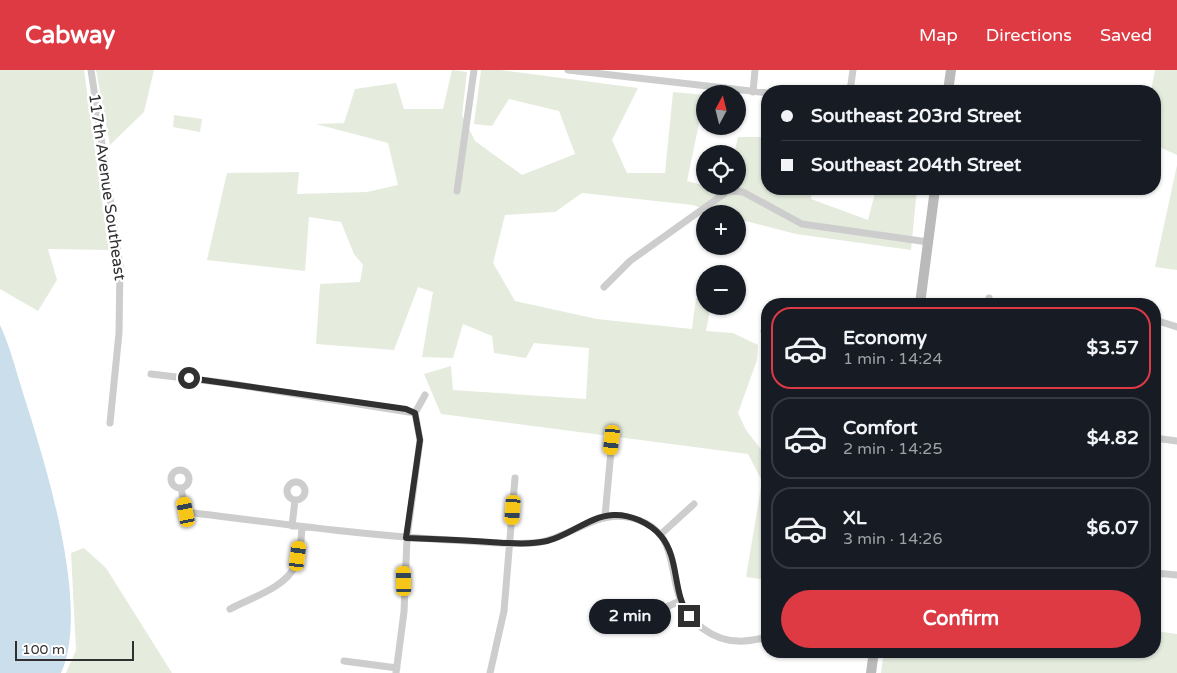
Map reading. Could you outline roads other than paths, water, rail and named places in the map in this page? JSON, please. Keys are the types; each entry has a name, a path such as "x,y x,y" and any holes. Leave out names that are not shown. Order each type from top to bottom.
{"street":[{"name":"117th Avenue Southeast","path":"91,70 120,266 119,333 110,423"},
{"path":"457,191 474,70"},
{"path":"568,70 761,93"},
{"path":"753,92 755,70"},
{"path":"851,85 853,70"},
{"path":"949,85 951,70"},
{"path":"604,287 630,261 728,192 743,192 802,224 928,242"},
{"path":"921,298 934,195"},
{"path":"1161,322 1177,327"},
{"path":"151,374 226,383 415,413"},
{"path":"344,661 397,670 404,612 406,538 420,440 415,413 426,395"},
{"path":"1161,439 1177,441"},
{"path":"605,516 612,440"},
{"path":"490,673 504,611 515,478"},
{"path":"182,488 186,512 406,538 538,543 556,539 605,516 622,516 639,520 660,534 669,549 680,601 693,620 716,636 737,641 761,638"},
{"path":"292,526 295,500"},
{"path":"660,534 694,504"},
{"path":"230,609 280,582 292,571 298,556 302,527"},
{"path":"1161,574 1177,575"},
{"path":"623,626 680,601"},
{"path":"871,673 872,658"}],"water":[{"path":"0,325 10,350 42,457 53,495 61,534 68,574 71,611 69,645 61,673 0,673"}]}
